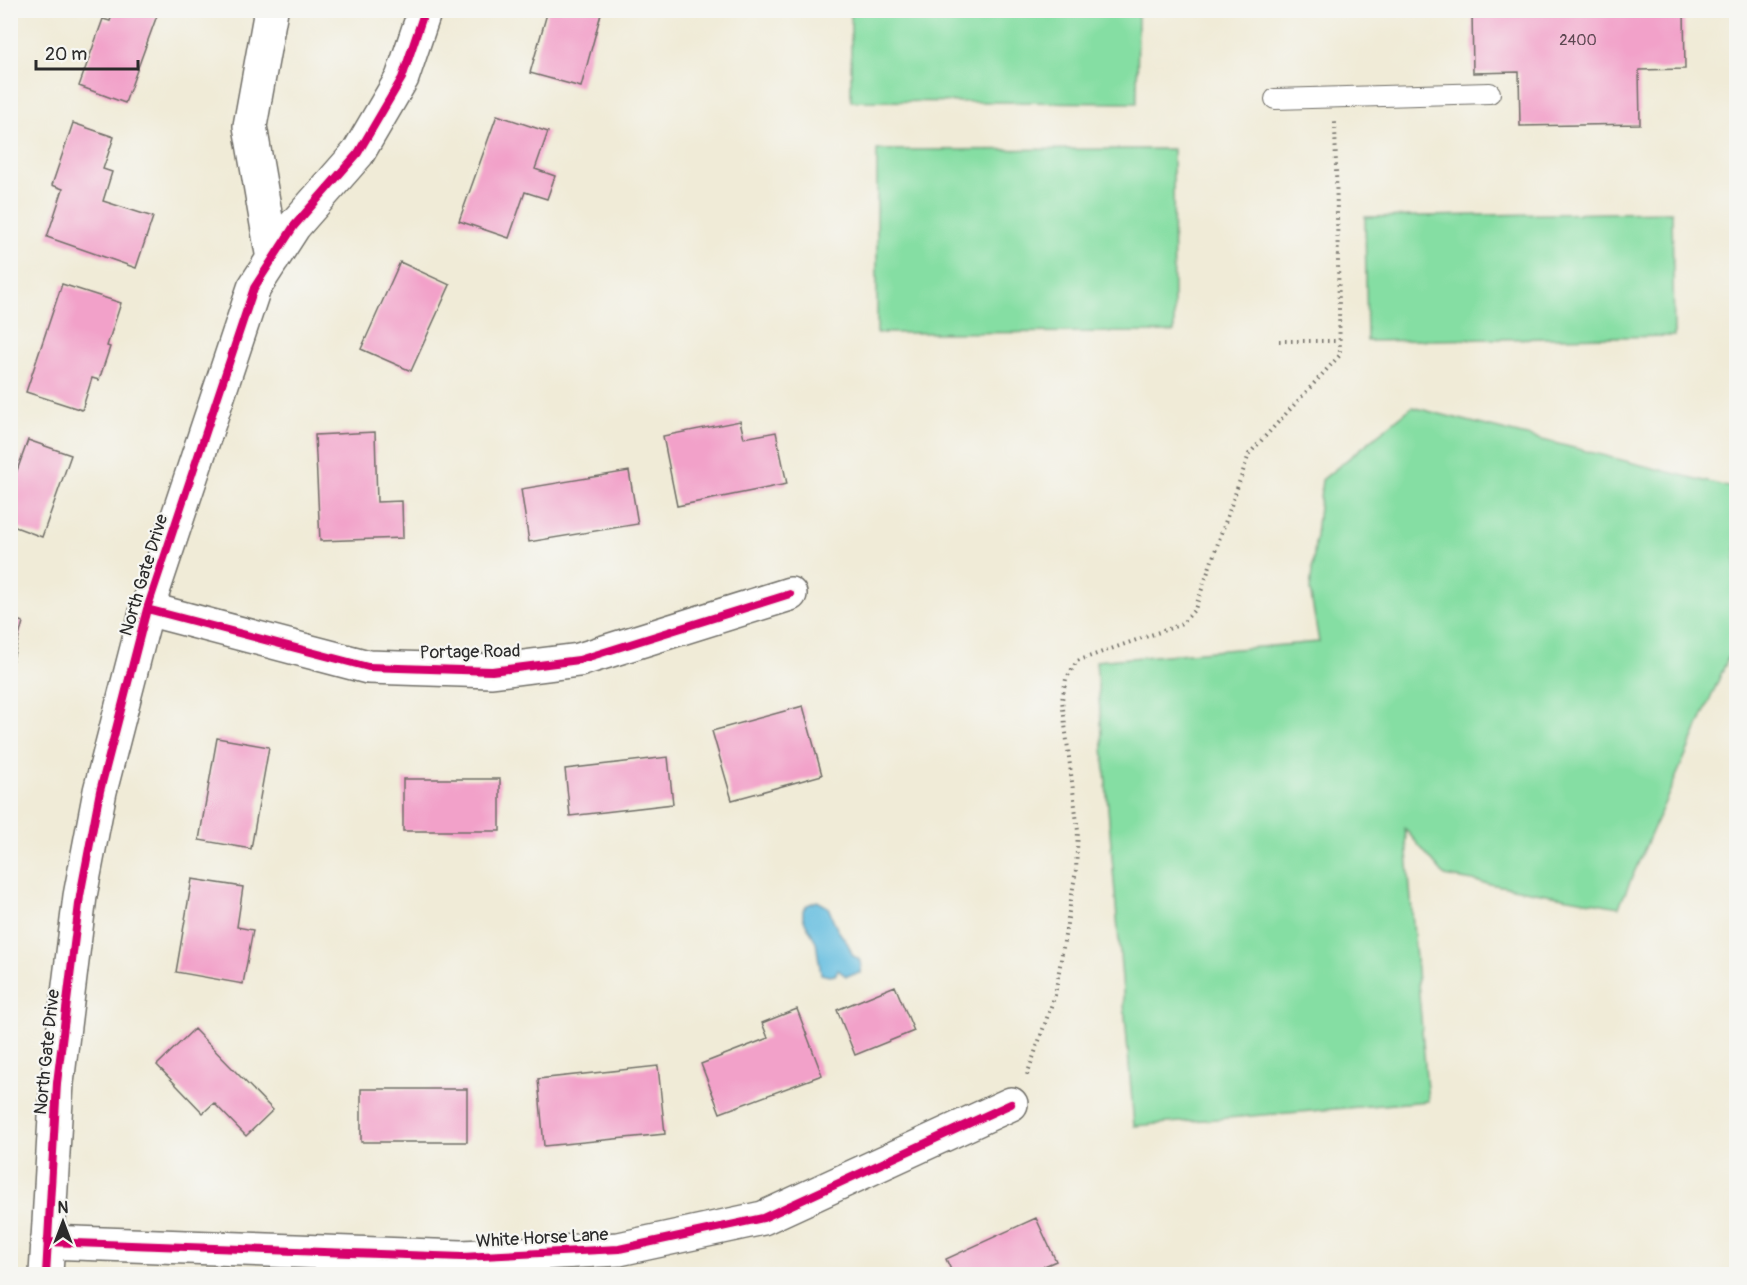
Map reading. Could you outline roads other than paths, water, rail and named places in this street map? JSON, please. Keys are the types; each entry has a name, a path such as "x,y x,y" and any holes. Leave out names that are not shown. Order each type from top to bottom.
{"street":[{"path":"272,10 250,126 273,259"},
{"name":"North Gate Drive","path":"46,1275 57,1083 80,896 100,791 147,609 254,288 294,226 358,153 402,78 425,10"},
{"name":"Portage Road","path":"147,609 368,667 492,671 579,660 790,594"},
{"name":"White Horse Lane","path":"47,1242 462,1257 619,1249 763,1218 1011,1104"}],"lane":[{"path":"1275,99 1490,93"}],"water":[{"path":"817,901 828,907 837,929 848,944 853,956 859,960 860,973 846,976 838,970 835,975 821,974 816,942 803,918 803,910 807,905"}]}
